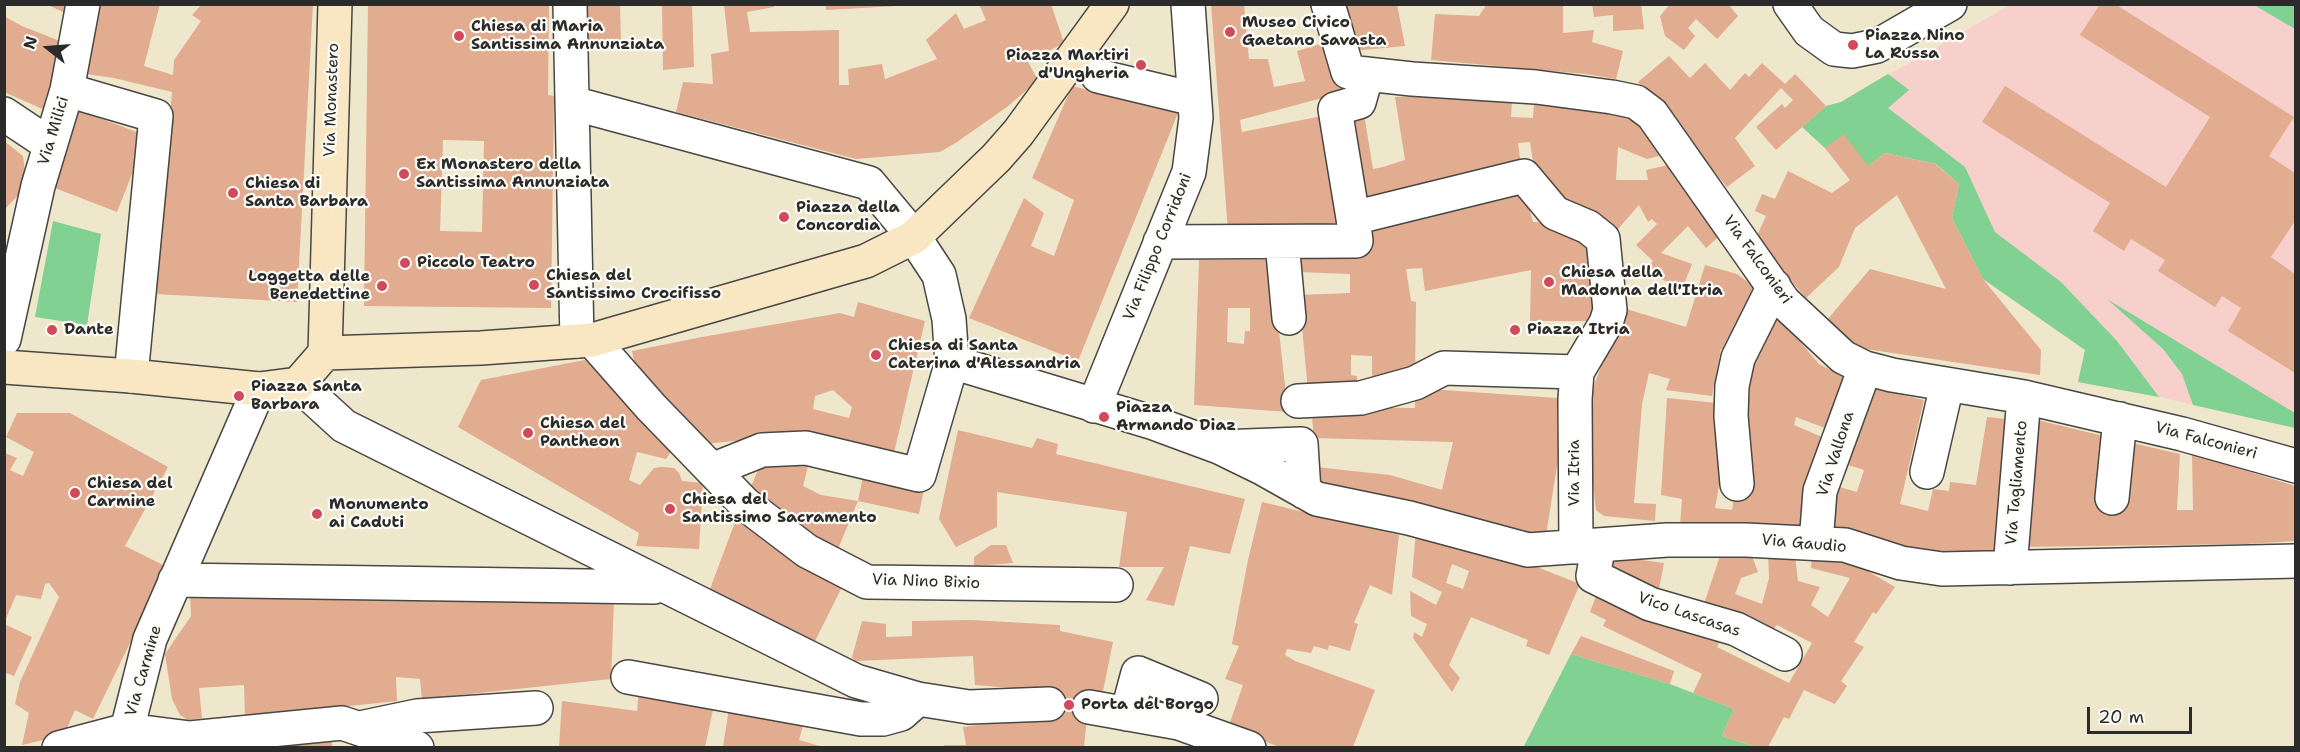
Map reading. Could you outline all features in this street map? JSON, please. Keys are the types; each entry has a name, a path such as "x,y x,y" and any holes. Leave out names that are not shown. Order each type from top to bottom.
{"street":[{"name":"Via Milici","path":"5,363 38,186 67,90 83,4"},
{"name":"Via Monastero","path":"325,352 335,4"},
{"path":"570,4 572,98 584,345"},
{"path":"5,363 259,389 298,384 325,352 584,345 866,261 914,237 996,158 1018,133 1112,4"},
{"name":"Via Filippo Corridoni","path":"1094,406 1189,172 1195,109 1188,4"},
{"name":"Via Falconieri","path":"1328,4 1348,72 1536,87 1636,102 1652,114 1784,302 1843,357 1865,368 1947,385 2024,397 2182,434 2295,466"},
{"path":"1790,4 1809,31 1834,50 1852,51 1877,46 1950,4"},
{"path":"1160,242 1356,241 1335,110 1359,102 1367,74"},
{"path":"1098,76 1195,109"},
{"path":"67,90 156,116 131,376"},
{"path":"572,98 870,183 914,237 939,275 949,320 952,362 919,475 806,448 762,450 712,470"},
{"path":"4,114 49,144"},
{"path":"1298,401 1361,398 1415,383 1444,368 1576,385 1610,310 1603,239 1588,227 1555,213 1524,176 1353,218"},
{"path":"1282,242 1289,318"},
{"path":"1737,484 1731,416 1732,386 1738,358 1774,286"},
{"name":"Via Nino Bixio","path":"584,345 651,407 745,504 807,551 867,582 1116,585"},
{"path":"952,362 1094,406"},
{"name":"Via Vallona","path":"1816,543 1820,491 1865,368"},
{"path":"298,384 344,426 856,681 918,699 969,708 1049,704"},
{"name":"Via Itria","path":"1576,385 1589,556"},
{"path":"1927,472 1947,385"},
{"name":"Via Carmine","path":"59,747 127,730 150,639 259,389"},
{"name":"Via Tagliamento","path":"2010,568 2024,397"},
{"name":"Via Gaudio","path":"1094,406 1154,423 1219,447 1301,444 1310,496 1409,518 1528,550 1589,556 1667,540 1816,543 1845,545 1901,563 1942,569 2295,561"},
{"path":"2112,498 2120,419"},
{"name":"Vico Lascasas","path":"1589,556 1650,604 1736,629 1785,654"},
{"path":"175,580 665,587"},
{"path":"1127,714 1138,673 1202,699"},
{"path":"628,677 861,719 884,719 901,714 918,699"},
{"path":"1089,706 1127,714 1176,735 1249,747"},
{"path":"361,738 417,716 536,708"},
{"path":"127,730 177,741 336,723 361,738 417,747"}],"shaded area":[{"path":"2010,5 2295,5 2295,428 2159,397 2078,382 2085,350 1983,279 1952,218 1959,184 1935,164 1885,153 1850,180 1825,148 1802,127 1826,106 1841,102"}],"green space":[{"path":"2254,5 2295,5 2295,29"},
{"path":"1888,74 1909,90 1888,108 1965,167 1995,232 2061,282 2117,341 2159,397 2078,382 2085,350 1983,279 1952,218 1959,184 1936,164 1885,153 1868,166 1825,148 1802,127 1826,106 1841,102"},
{"path":"53,221 101,234 87,325 35,317"},
{"path":"2107,299 2295,413 2295,428 2193,405 2182,374 2163,349"},
{"path":"1571,654 1670,684 1734,709 1722,736 1756,747 1523,748"}],"building":[{"path":"46,4 72,4 69,15"},
{"name":"Chiesa di Santa Barbara","path":"92,4 160,4 144,66 173,75 174,60 201,21 192,15 202,4 313,4 297,302 156,294 172,92 114,78 86,74"},
{"name":"Ex Monastero della Santissima Annunziata","path":"368,4 549,4 548,95 554,96 551,308 364,306","holes":["443,140 484,141 482,232 440,231"]},
{"path":"587,4 620,4 621,47 587,48"},
{"path":"662,4 692,4 694,67 663,70"},
{"path":"724,4 774,4 774,7 747,12 750,32 839,30 839,85 849,85 848,69 882,64 885,79 937,59 926,40 956,13 964,29 986,20 979,4 1051,4 1064,43 1028,62 1038,80 1007,107 940,152 856,159 676,112 683,82 713,84 711,54 729,51"},
{"path":"826,4 897,4 897,6 826,10"},
{"path":"1211,4 1244,4 1249,59 1268,59 1274,87 1305,81 1297,51 1327,42 1341,93 1240,120 1242,132 1327,115 1342,220 1324,227 1228,232"},
{"path":"1339,4 1375,4 1375,6 1397,4 1405,46 1352,51"},
{"path":"1487,4 1563,4 1563,33 1594,30 1592,42 1623,51 1616,79 1586,74 1431,60 1435,14 1479,16"},
{"path":"1592,4 1641,4 1644,29 1613,31 1613,15 1594,17"},
{"path":"1670,4 1728,4 1738,16 1717,39 1696,19 1688,28 1695,36 1684,50 1665,36 1660,16"},
{"path":"2100,4 2115,4 2294,117 2269,156 2295,173 2295,221 2271,257 2295,274 2295,373 2228,331 2241,308 2222,296 2215,307 2158,271 2165,260 2131,239 2124,251 2093,231 2110,203 1982,122 2005,86 2166,187 2210,117 2080,35"},
{"path":"4,16 22,26 65,43 47,111 4,92"},
{"path":"1669,56 1690,78 1705,63 1730,90 1745,73 1749,77 1762,63 1785,84 1795,74 1826,106 1776,150 1756,127 1782,104 1785,108 1793,100 1781,88 1735,138 1755,166 1727,187 1638,82"},
{"path":"1072,86 1178,113 1078,361 969,318 1024,198 1044,213 1031,246 1054,256 1074,200 1032,178"},
{"path":"1434,96 1512,101 1511,117 1533,118 1534,103 1645,120 1667,154 1647,159 1618,147 1616,180 1648,180 1646,170 1673,164 1724,232 1706,248 1688,226 1661,253 1692,264 1683,287 1644,273 1653,261 1636,245 1657,224 1652,219 1648,222 1639,205 1610,238 1535,175 1530,142 1518,143 1521,165 1361,208 1342,118 1364,114 1373,169 1383,167 1405,160 1395,97"},
{"path":"76,109 147,136 117,212 47,185"},
{"path":"1844,134 1868,166 1885,153 1935,164 1959,184 1952,218 1983,279 2041,350 2040,375 1859,348 1827,320 1870,269 1946,289 1897,195 1855,228 1839,267 1806,298 1755,240 1766,216 1755,211 1762,194 1775,199 1788,171 1832,193 1850,180 1825,148"},
{"path":"4,141 23,156 27,186 4,210"},
{"path":"1523,187 1533,222 1569,224 1593,240 1592,321 1530,321 1531,270 1425,291 1422,268 1406,269 1411,301 1416,302 1415,377 1372,376 1372,356 1351,355 1351,375 1357,376 1357,388 1308,391 1299,295 1350,293 1350,274 1298,272 1295,251 1371,249 1365,221"},
{"path":"1199,260 1271,260 1288,412 1194,405","holes":["1228,308 1250,308 1250,331 1245,331 1244,344 1227,342"]},
{"path":"1705,265 1737,274 1755,287 1733,349 1721,349 1712,396 1666,390 1670,379 1649,373 1642,404 1634,503 1656,504 1655,521 1604,516 1596,510 1592,474 1593,388 1623,308 1686,327"},
{"path":"858,302 925,321 893,457 811,434 703,444 638,382 632,351 840,313 854,317","holes":["833,390 852,407 849,418 813,409 815,396"]},
{"path":"1774,311 1819,364 1855,383 1835,432 1796,417 1794,425 1822,437 1812,531 1680,525 1682,499 1661,495 1667,398 1727,404 1728,436 1715,508 1732,510 1735,492 1752,495 1753,472 1744,433 1738,378"},
{"path":"590,359 676,444 666,459 637,452 629,480 640,485 654,468 661,467 674,468 682,481 703,483 699,549 636,546 639,533 458,427 481,380"},
{"path":"1863,386 1924,400 1900,504 1928,511 1933,489 1949,491 1950,482 1976,485 1987,417 2016,420 2004,552 1941,553 1905,548 1824,523 1829,484 1857,492 1864,470 1839,462"},
{"path":"1415,388 1557,398 1558,460 1546,535 1506,530 1317,483 1316,467 1390,475 1442,490 1453,442 1314,438 1311,407 1415,408"},
{"path":"17,413 70,413 168,467 125,546 167,567 93,719 75,710 64,735 22,745 29,713 15,704 20,682 59,597 49,583 45,584 41,599 16,595 5,621 5,453 17,458 10,470 23,476 34,452 6,437"},
{"path":"2029,418 2112,438 2104,511 2118,514 2128,442 2180,454 2177,510 2193,510 2192,454 2295,486 2295,541 2246,544 2020,547"},
{"path":"958,430 1032,448 1037,438 1058,444 1056,454 1245,499 1230,554 1190,546 1174,606 1146,600 1164,567 1119,567 1127,512 997,492 997,527 956,547 939,519"},
{"path":"764,456 809,462 803,486 821,495 858,501 835,556 788,515 749,491"},
{"path":"863,476 924,489 919,514 858,501"},
{"path":"1262,502 1399,535 1392,595 1370,585 1354,623 1358,624 1350,651 1329,645 1328,650 1314,646 1311,653 1287,649 1285,655 1295,661 1375,690 1353,747 1280,747 1228,728 1243,685 1225,679 1239,646 1232,644"},
{"path":"738,514 845,581 815,641 710,589"},
{"path":"1416,530 1532,565 1580,584 1549,655 1526,646 1528,640 1471,617 1449,665 1460,678 1452,692 1413,638 1414,632 1422,637 1427,624 1411,616 1410,591 1436,605 1442,592 1412,577","holes":["1452,564 1469,571 1463,589 1446,583"]},
{"path":"991,545 1006,545 1013,563 974,566 974,557"},
{"path":"1750,551 1758,572 1741,578 1735,594 1762,604 1769,578 1768,554 1795,556 1798,581 1820,587 1811,605 1828,617 1850,578 1811,568 1812,555 1847,559 1895,587 1876,614 1873,612 1854,642 1864,647 1841,681 1847,686 1835,704 1804,690 1789,719 1784,717 1768,747 1756,747 1722,736 1734,709 1693,693 1702,674 1603,626 1606,620 1590,612 1599,588 1699,637 1707,623 1724,633 1717,647 1789,683 1812,643 1777,625 1769,633 1703,607 1721,553"},
{"path":"1613,556 1664,563 1658,594 1606,579"},
{"path":"190,595 614,601 611,679 422,699 420,679 396,677 397,701 245,717 244,685 199,688 202,718 188,720 180,715 172,699 165,654 191,616"},
{"path":"972,620 1060,625 1060,631 1113,642 1102,696 1087,717 1084,747 944,747 944,745 966,745 963,727 1047,716 1051,691 975,685 973,656 855,661 852,657 862,621 886,624 886,637 912,636 912,621"},
{"path":"4,624 32,637 14,676 4,672"},
{"path":"1581,636 1674,671 1670,684 1571,654"},
{"path":"639,688 714,705 705,747 559,747 562,701 637,711"},
{"path":"729,708 804,722 799,740 823,747 723,747"},
{"path":"331,741 333,747 285,747 285,745"}],"place":[{"name":"Museo Civico Gaetano Savasta","path":"1230,32"},
{"name":"Chiesa di Maria Santissima Annunziata","path":"459,36"},
{"name":"Piazza Nino La Russa","path":"1853,45"},
{"name":"Piazza Martiri d'Ungheria","path":"1141,65"},
{"name":"Ex Monastero della Santissima Annunziata","path":"404,174"},
{"name":"Chiesa di Santa Barbara","path":"233,193"},
{"name":"Piazza della Concordia","path":"784,217"},
{"name":"Piccolo Teatro","path":"405,263"},
{"name":"Chiesa della Madonna dell'Itria","path":"1549,282"},
{"name":"Chiesa del Santissimo Crocifisso","path":"534,285"},
{"name":"Loggetta delle Benedettine","path":"382,286"},
{"name":"Dante","path":"52,330"},
{"name":"Piazza Itria","path":"1515,330"},
{"name":"Chiesa di Santa Caterina d'Alessandria","path":"876,355"},
{"name":"Piazza Santa Barbara","path":"239,396"},
{"name":"Piazza Armando Diaz","path":"1104,417"},
{"name":"Chiesa del Pantheon","path":"528,433"},
{"name":"Chiesa del Carmine","path":"75,493"},
{"name":"Chiesa del Santissimo Sacramento","path":"670,509"},
{"name":"Monumento ai Caduti","path":"317,514"},
{"name":"Porta del Borgo","path":"1069,705"}]}
